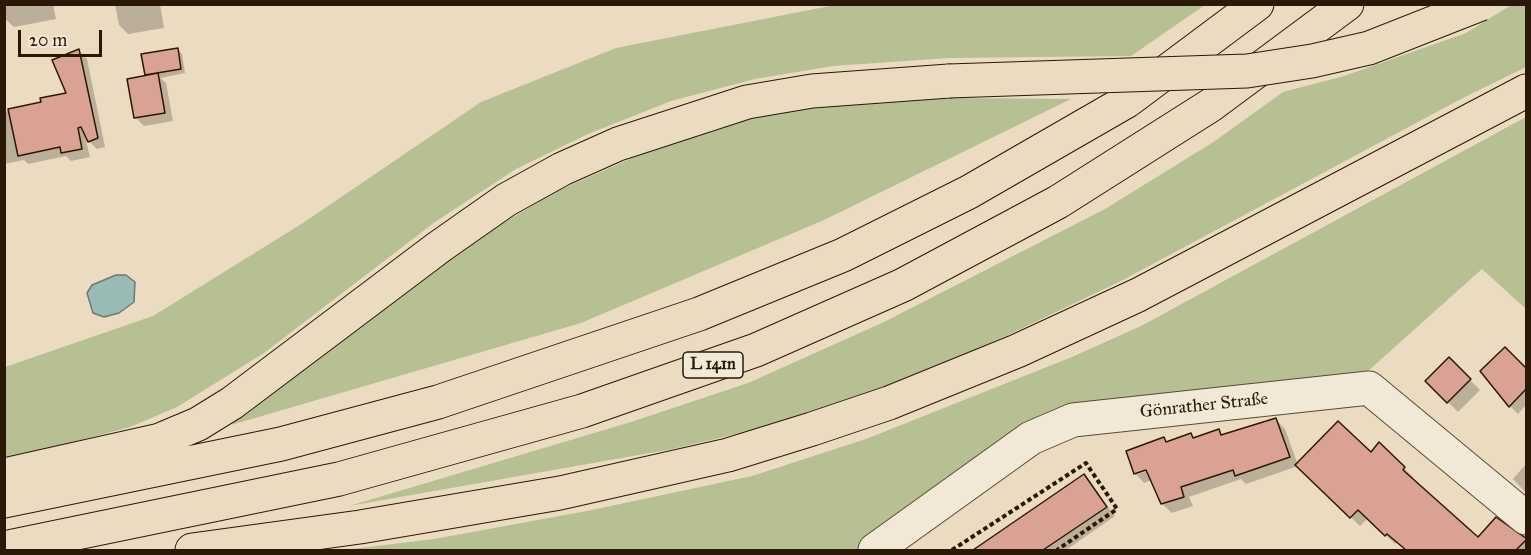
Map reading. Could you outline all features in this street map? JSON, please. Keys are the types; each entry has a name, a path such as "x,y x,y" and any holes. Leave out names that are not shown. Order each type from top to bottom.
{"highway":[{"path":"4,501 281,444 438,402 699,314 843,255 969,192 1127,101 1257,4"},
{"name":"L 141n","path":"4,548 339,480 582,411 756,350 903,285 1058,202 1211,105 1347,4"},
{"path":"4,475 160,440 198,424 232,403 439,247 506,200 618,144 747,102 812,91 949,81 1247,71 1312,62 1369,48 1480,4"},
{"path":"192,550 360,527 560,493 728,455 889,403 1017,351 1138,295 1527,91"}],"street":[{"name":"Gönrather Straße","path":"875,550 1031,438 1073,420 1369,388 1527,518"}],"path":[{"path":"952,550 1086,463 1117,509 1057,550"}],"green space":[{"path":"835,5 1205,5 1131,56 949,58 833,66 755,79 671,101 588,134 516,169 435,222 264,353 177,407 130,427 5,460 5,367 153,316 303,223 481,102 616,48"},
{"path":"1511,5 1526,5 1526,67 1461,99 1121,281 902,382 777,424 673,449 349,506 631,422 748,383 884,322 1105,209 1215,141 1283,92 1344,76 1466,33"},
{"path":"950,98 1071,99 824,220 581,323 231,425 454,252 557,191 655,148 759,116 850,102"},
{"path":"1526,117 1526,309 1482,269 1368,371 1068,413 1011,442 856,550 344,550 434,539 587,511 752,476 866,439 1072,357 1141,326"}],"water":[{"path":"116,275 126,275 135,282 134,302 119,313 104,317 93,313 87,293 92,285"}],"building":[{"path":"178,48 181,69 145,75 141,54"},
{"path":"79,49 98,138 88,142 81,127 78,128 82,149 61,153 60,147 18,156 8,109 41,102 40,98 66,93 52,60"},
{"path":"158,73 165,113 134,118 127,79"},
{"path":"1505,347 1527,369 1527,388 1509,407 1480,371"},
{"path":"1449,357 1471,379 1447,403 1425,381"},
{"path":"1276,418 1290,457 1235,476 1233,470 1181,487 1184,497 1161,504 1146,470 1134,474 1126,451 1164,437 1166,442 1191,433 1193,438 1219,429 1221,435"},
{"path":"1338,421 1371,452 1379,442 1405,467 1403,470 1478,537 1496,517 1527,539 1516,550 1406,550 1387,534 1385,536 1358,510 1350,518 1295,465"},
{"path":"1084,474 1107,507 1043,550 973,550"}]}
